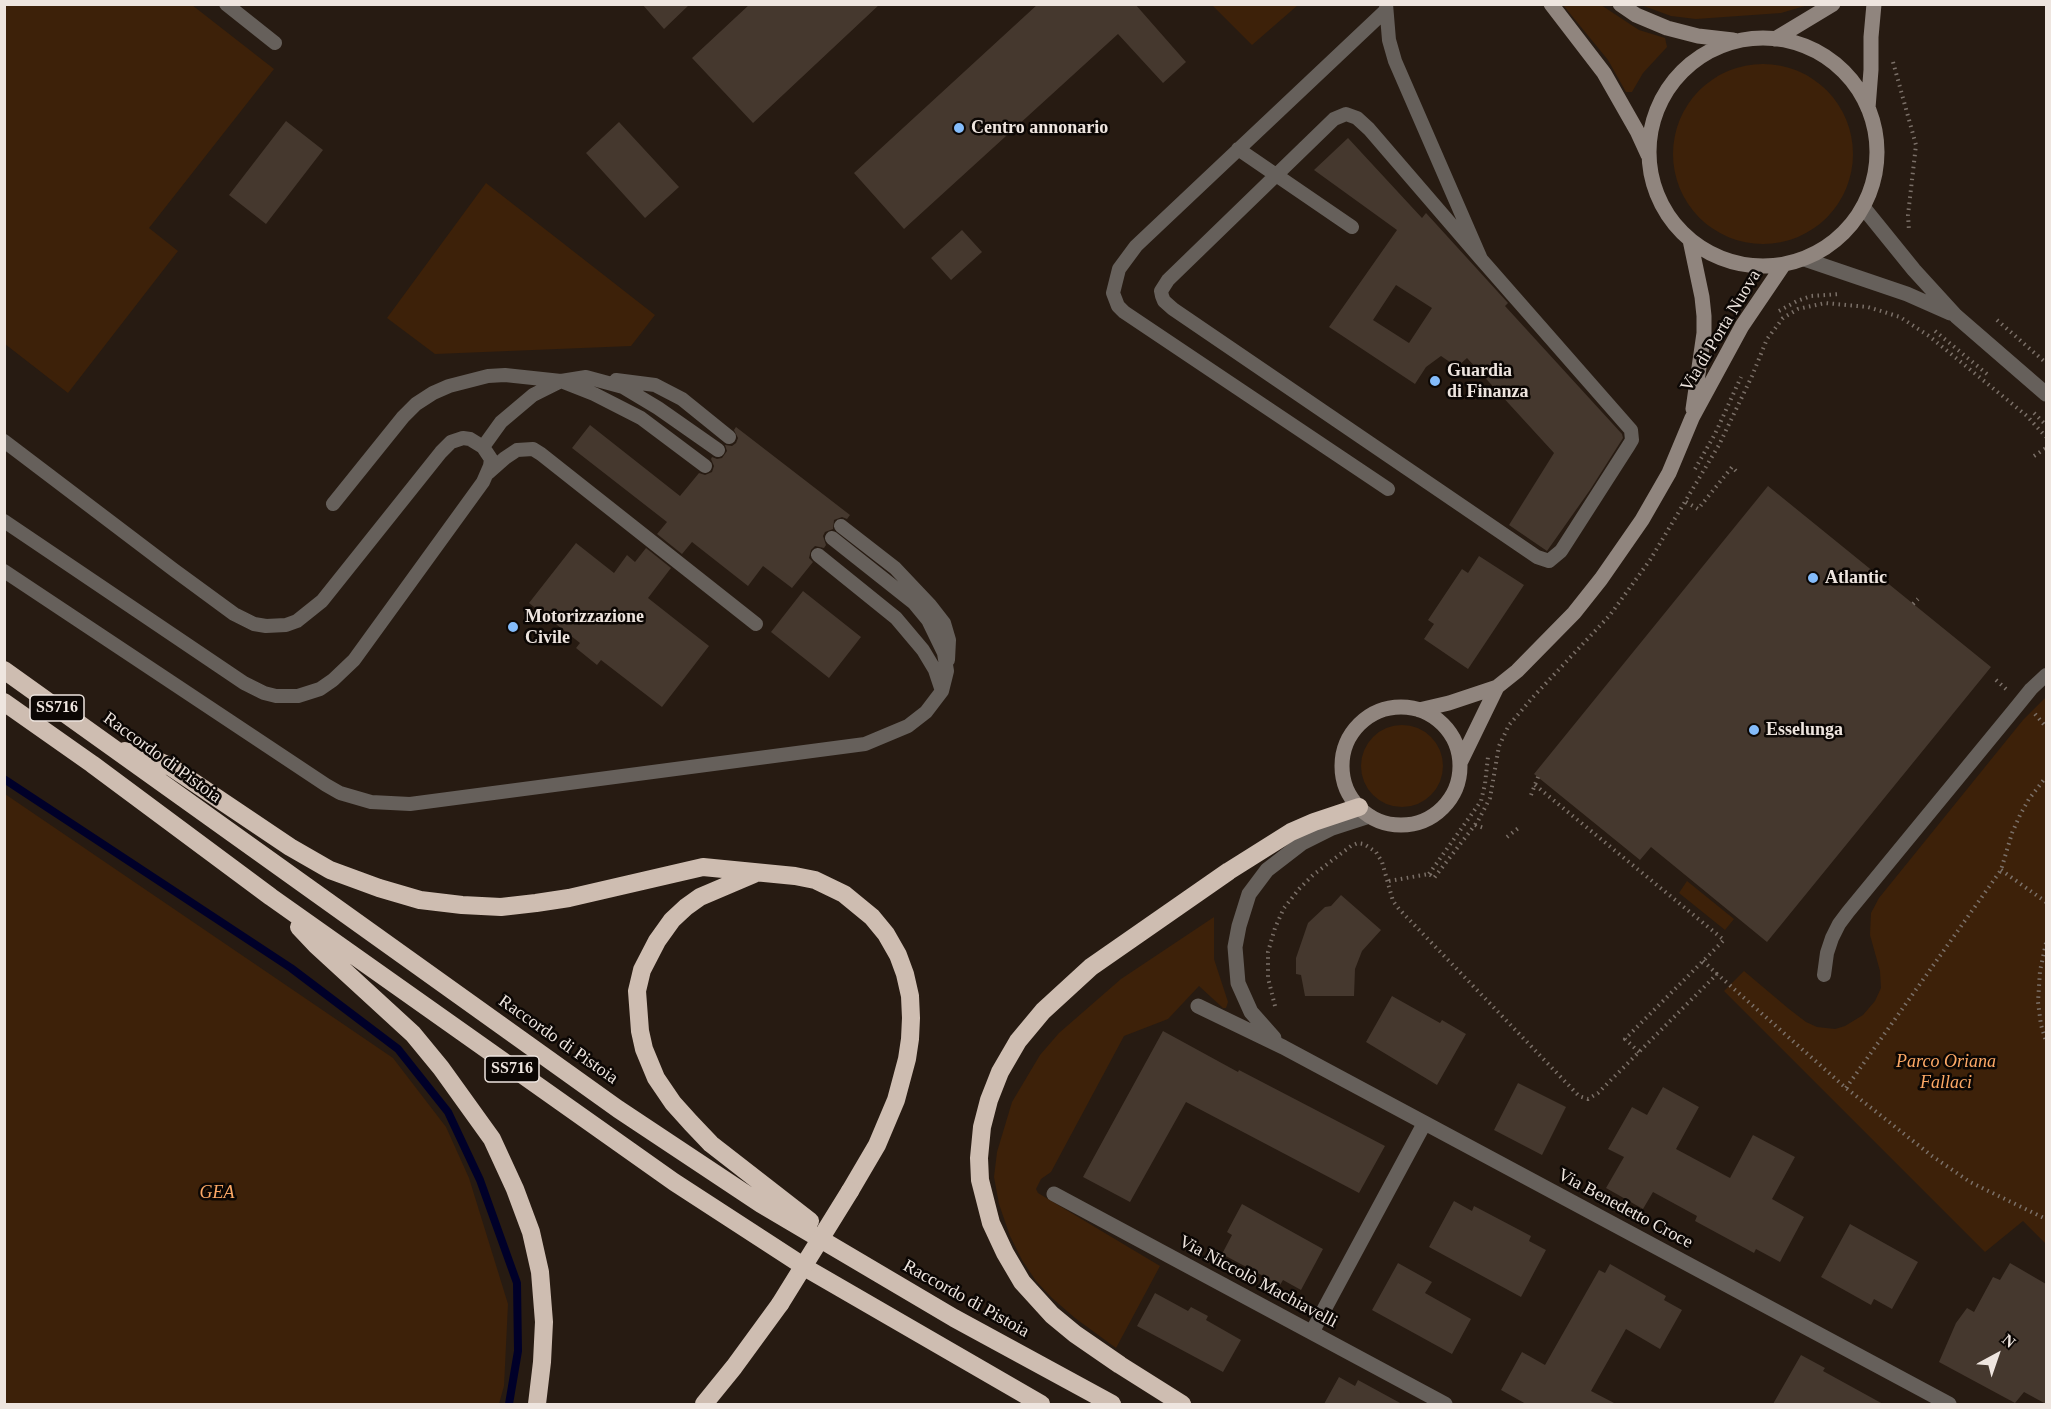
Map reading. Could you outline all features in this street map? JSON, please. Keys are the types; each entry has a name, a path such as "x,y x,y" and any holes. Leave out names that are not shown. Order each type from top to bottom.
{"highway":[{"name":"Raccordo di Pistoia","path":"4,670 618,1109 761,1204 954,1318 1112,1404"},
{"name":"SS716","path":"4,702 92,764 271,897 674,1182 811,1271 1041,1404"},
{"path":"109,746 171,767 290,848 330,870 420,900 501,907 569,898 703,867 815,880 844,894 873,917 898,955 910,996 910,1039 902,1080 877,1145 850,1191 780,1304 704,1404"},
{"path":"1182,1404 1075,1334 1052,1315 1022,1282 991,1223 980,1180 979,1158 982,1127 989,1100 1000,1072 1018,1041 1043,1011 1091,967 1228,871 1291,832 1314,822 1364,811"},
{"path":"757,873 693,902 672,920 657,941 642,970 637,991 638,1015 644,1049 663,1089 711,1144 877,1273"},
{"path":"271,897 316,945 413,1034 441,1068 492,1139 515,1189 531,1232 540,1272 543,1332 537,1404"}],"street":[{"path":"1551,4 1604,74 1637,131 1649,159 1655,189 1674,223 1690,240 1713,254 1735,263 1753,266 1784,264 1804,259 1828,246 1842,235 1854,222 1863,207 1873,181 1877,153 1876,135 1868,108 1850,79 1831,61 1801,45 1761,38 1739,41 1716,49 1689,66 1672,83 1660,104 1652,127 1649,159"},
{"path":"1620,4 1636,15 1667,28 1739,41"},
{"path":"1775,39 1833,4"},
{"path":"1868,108 1874,4"},
{"path":"1863,207 1914,270 1956,316 2046,394"},
{"name":"Via di Porta Nuova","path":"1690,240 1702,297 1704,333 1692,418"},
{"path":"1804,259 1907,294 1956,316"},
{"name":"Via di Porta Nuova","path":"1497,687 1419,710 1399,707 1379,712 1362,722 1349,738 1343,757 1343,777 1350,796 1364,811 1381,822 1401,825 1412,824 1431,817 1451,798 1458,781 1460,763 1497,687 1532,656 1574,612 1624,548 1669,473 1692,418 1742,326 1784,264"},
{"path":"1419,710 1437,719 1445,727 1457,747 1460,763"},
{"name":"Via Benedetto Croce","path":"1283,1047 1251,1012 1238,983 1235,947 1249,894 1267,870 1302,843 1364,811"},
{"name":"Via Benedetto Croce","path":"1198,1005 1283,1047 1949,1404"},
{"path":"1312,1332 1424,1124"},
{"name":"Via Niccolò Machiavelli","path":"1054,1194 1444,1404"}],"lane":[{"path":"226,4 275,43"},
{"path":"1386,8 1130,254 1116,279 1113,293 1124,312 1388,489"},
{"path":"1386,8 1389,40 1395,62 1481,259"},
{"path":"1346,114 1351,115 1369,129 1481,259 1631,430 1632,440 1629,446 1561,551 1549,561 1537,557 1164,302 1161,291 1168,280 1334,119 1346,114"},
{"path":"1238,149 1352,227"},
{"path":"333,504 403,417 416,405 433,393 488,376 505,375 561,381 586,377 655,385 682,399 729,436"},
{"path":"586,377 623,387 658,408 717,450"},
{"path":"483,447 501,423 533,395 561,381 594,394 641,418 705,466"},
{"path":"4,441 234,614 254,624 276,626 297,621 322,601 451,442 463,438 470,439 483,447 491,459 488,473"},
{"path":"4,521 244,683 276,696 298,696 326,684 354,660 488,473 517,450 533,449 756,624"},
{"path":"4,571 340,794 371,802 410,804 865,744 908,726 926,712 942,691 947,671 949,640 944,623 915,587 895,568 841,526"},
{"path":"832,538 914,603 928,620 944,653 947,671"},
{"path":"818,555 896,618 923,650 935,670 942,691"},
{"path":"1824,975 1832,938 1848,912 2026,695 2046,675"}],"path":[{"path":"1891,55 1916,145 1908,215 1911,238"},
{"path":"1775,315 1797,301 1811,296 1826,294 1850,296"},
{"path":"1429,874 1434,878 1488,806 1499,746 1509,725 1610,615 1645,568 1719,445 1774,328 1783,318 1798,309 1825,303 1854,305 1900,318 1938,343 2027,416 2046,437"},
{"path":"1993,317 2046,363"},
{"path":"1928,326 1993,379"},
{"path":"1693,474 1715,434 1742,374"},
{"path":"2032,411 2046,425"},
{"path":"2034,456 2046,448"},
{"path":"1686,502 1698,509 1732,467 1736,471"},
{"path":"1913,604 1918,598"},
{"path":"1389,881 1429,874 1480,801 1485,784 1489,752"},
{"path":"1531,795 1538,777"},
{"path":"1846,1088 2001,870 2020,815 2046,777"},
{"path":"1535,785 1724,940 1625,1039 1639,1052"},
{"path":"1475,825 1484,828"},
{"path":"1507,837 1521,826"},
{"path":"1276,1010 1268,978 1268,952 1278,919 1299,889 1351,846 1358,843 1376,852 1389,881 1393,901 1405,916 1584,1099 1593,1097 1717,974"},
{"path":"2001,870 2046,902"},
{"path":"2046,943 2040,971 2038,1002 2046,1041"},
{"path":"1703,962 1888,1123 1970,1182 2046,1219"}],"green space":[{"path":"4,5 192,5 274,69 149,228 178,251 68,393 5,344"},
{"path":"1212,5 1298,5 1252,45"},
{"path":"1563,5 1601,5 1639,30 1665,38 1667,47 1643,73 1632,92 1626,92 1608,60"},
{"path":"1641,5 1808,5 1781,13 1696,19 1671,16"},
{"path":"1763,64 1797,71 1813,79 1827,90 1838,104 1846,120 1853,154 1846,188 1838,204 1827,218 1813,229 1797,237 1763,244 1729,237 1713,229 1699,218 1688,204 1680,188 1673,154 1680,120 1688,104 1699,90 1713,79 1729,71"},
{"path":"486,183 655,315 631,346 435,354 387,318"},
{"name":"Parco Oriana Fallaci","path":"2046,697 2046,1244 2023,1221 1985,1252 1724,991 1744,971 1789,1009 1817,1027 1835,1029 1863,1015 1875,1001 1881,988 1880,971 1870,935 1871,913 1879,898 2023,720"},
{"path":"1402,725 1418,728 1431,737 1440,750 1443,766 1440,782 1431,795 1418,804 1402,807 1386,804 1373,795 1364,782 1361,766 1364,750 1373,737 1386,728"},
{"name":"GEA","path":"5,794 393,1058 446,1127 469,1178 508,1304 504,1386 499,1404 5,1404"},
{"path":"1687,881 1734,919 1725,930 1679,893"},
{"path":"1214,917 1214,959 1228,1002 1226,1008 1223,1008 1199,986 1168,1019 1124,1036 1051,1172 1041,1179 1036,1189 1038,1193 1160,1266 1116,1348 1052,1298 1036,1281 1022,1260 1010,1236 999,1204 994,1177 997,1152 1012,1102 1040,1055 1059,1033 1121,979"}],"building":[{"path":"642,4 690,4 664,29"},
{"path":"750,4 880,4 753,123 692,58"},
{"name":"Centro annonario","path":"1038,4 1135,4 1186,62 1163,83 1118,34 904,229 854,173"},
{"path":"286,121 323,150 266,224 229,195"},
{"path":"619,122 679,187 645,218 586,153"},
{"path":"1348,138 1422,218 1426,213 1508,303 1505,306 1622,434 1623,438 1590,490 1547,551 1509,525 1554,453 1467,358 1457,367 1441,356 1426,367 1415,384 1329,327 1397,230 1314,170","holes":["1396,285 1432,308 1409,343 1373,320"]},
{"path":"962,230 982,252 951,280 931,258"},
{"path":"590,425 680,496 699,473 705,475 712,472 714,466 712,457 722,458 727,451 725,445 732,446 736,443 738,438 734,430 736,427 850,515 847,519 842,517 834,520 833,529 825,532 823,536 826,545 824,548 815,546 811,550 809,558 813,562 792,588 763,566 748,586 692,542 682,554 657,534 667,522 572,448"},
{"name":"Esselunga","path":"1768,486 1991,667 1767,942 1651,847 1640,860 1534,774"},
{"path":"576,543 614,573 627,555 635,562 646,548 671,568 648,598 709,646 662,707 601,660 597,665 576,648 580,643 529,603"},
{"path":"1479,556 1524,585 1468,669 1424,639 1434,624 1428,620 1462,569 1468,573"},
{"path":"803,591 861,637 829,678 771,632"},
{"path":"1341,895 1381,930 1362,951 1355,969 1354,996 1305,996 1301,975 1296,974 1296,958 1308,923 1325,907 1331,906"},
{"path":"1392,996 1440,1023 1442,1020 1466,1034 1437,1085 1366,1042"},
{"path":"1163,1031 1238,1072 1239,1070 1385,1146 1359,1193 1186,1102 1130,1202 1083,1177"},
{"path":"1518,1083 1566,1107 1542,1155 1494,1130"},
{"path":"1663,1087 1699,1107 1676,1149 1730,1178 1753,1135 1795,1157 1772,1199 1804,1217 1780,1262 1756,1249 1754,1253 1695,1221 1697,1216 1653,1192 1643,1209 1606,1188 1624,1157 1608,1149 1632,1107 1647,1115"},
{"path":"1454,1201 1472,1211 1474,1206 1531,1236 1529,1241 1546,1250 1521,1297 1429,1247"},
{"path":"1242,1204 1323,1249 1301,1290 1283,1280 1280,1285 1222,1254 1232,1235 1227,1232"},
{"path":"1850,1224 1918,1262 1892,1309 1874,1299 1871,1305 1821,1277"},
{"path":"1398,1263 1432,1282 1425,1293 1471,1319 1452,1354 1372,1310"},
{"path":"2010,1263 2046,1284 2046,1404 2024,1392 2015,1403 1939,1362 1956,1323 1967,1308 1974,1312 1993,1277 2000,1280"},
{"path":"1610,1264 1666,1296 1664,1300 1682,1310 1660,1349 1626,1329 1591,1391 1616,1404 1526,1404 1501,1390 1522,1352 1545,1365 1599,1270 1605,1273"},
{"path":"1155,1293 1188,1311 1191,1307 1208,1316 1206,1320 1241,1340 1223,1372 1137,1326"},
{"path":"1801,1355 1825,1368 1823,1371 1883,1404 1773,1404"},
{"path":"1339,1377 1355,1386 1358,1380 1402,1404 1324,1404"}],"waterway":[{"path":"4,779 291,968 398,1049 448,1112 480,1180 517,1283 518,1351 509,1404"}],"place":[{"name":"Centro annonario","path":"959,128"},
{"name":"Guardia di Finanza","path":"1435,381"},
{"name":"Atlantic","path":"1813,578"},
{"name":"Motorizzazione Civile","path":"513,627"},
{"name":"Esselunga","path":"1754,730"}]}
